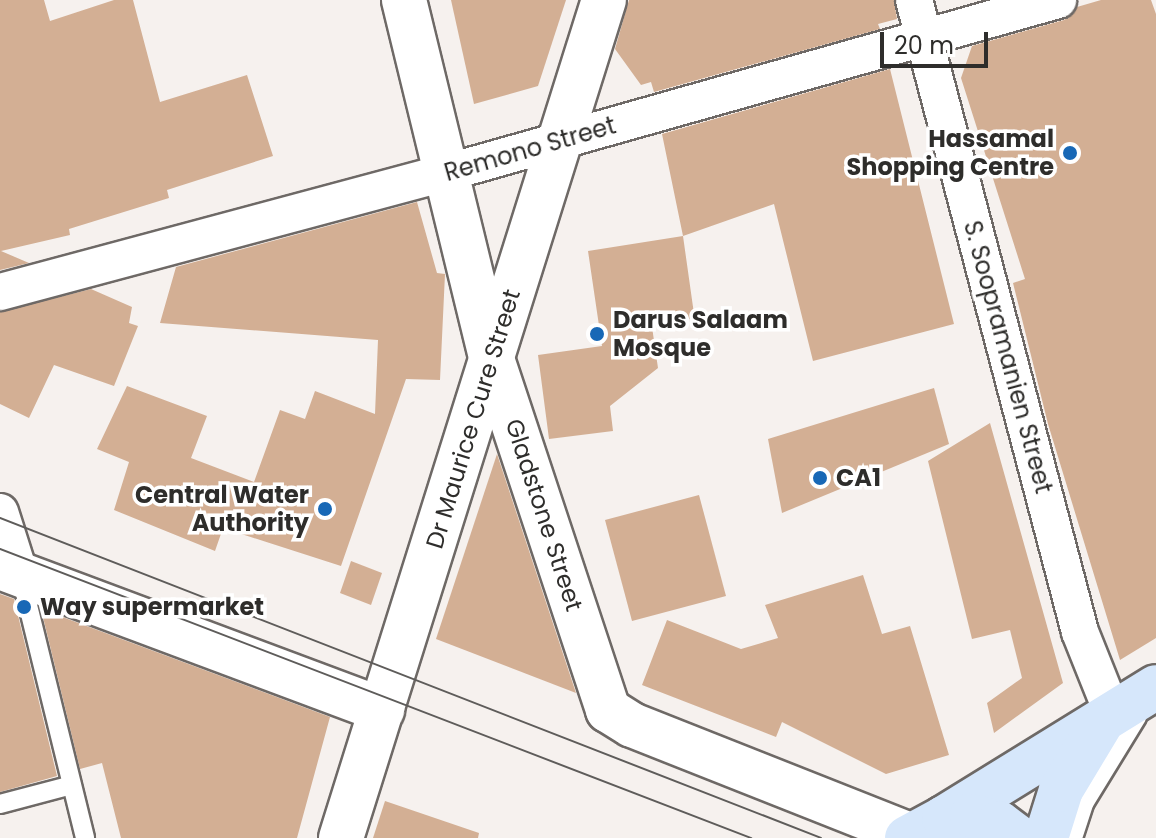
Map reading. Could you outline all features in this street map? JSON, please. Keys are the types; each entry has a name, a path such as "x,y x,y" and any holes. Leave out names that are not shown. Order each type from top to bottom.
{"main road":[{"name":"Gladstone Street","path":"404,0 449,172 493,362 608,710 632,725 921,830"},
{"name":"Dr Maurice Cure Street","path":"341,838 493,362 557,140 604,0"},
{"path":"10,571 382,710"},
{"path":"921,830 1156,687"},
{"path":"1046,838 1061,790 1107,716"},
{"path":"921,830 986,820 1019,838"}],"street":[{"name":"S. Soopramanien Street","path":"914,0 1080,632 1107,716"},
{"name":"Remono Street","path":"0,292 449,172 1058,0"},
{"path":"0,512 10,571"}],"lane":[{"path":"10,571 85,838"},
{"path":"1073,838 1085,802 1126,727 1156,698"},
{"path":"0,804 72,785"}],"building":[{"path":"0,0 44,0 50,21 114,0 133,0 160,102 247,75 273,156 167,190 169,198 69,229 70,235 1,251 29,263 0,270"},
{"path":"451,0 566,0 538,86 474,104"},
{"path":"629,0 894,0 897,19 878,24 880,29 654,92 651,82 641,85 615,49"},
{"path":"1101,0 1151,0 1156,14 1156,638 1120,660 1048,424 1013,283 1025,279 961,78 972,46 1064,20 1077,7"},
{"path":"890,69 954,324 813,361 774,204 683,236 662,134"},
{"path":"417,202 437,273 445,274 440,380 406,379 341,566 223,528 215,551 114,510 129,462 97,449 127,386 207,416 191,458 254,482 280,410 305,419 315,391 375,414 378,340 160,323 176,267"},
{"path":"683,236 695,321 652,327 658,368 610,406 613,431 549,439 538,355 602,346 588,251"},
{"path":"91,289 132,307 129,323 138,326 114,386 54,365 29,418 0,404 0,312"},
{"name":"CA1","path":"934,388 949,444 782,513 768,439"},
{"path":"990,423 1063,683 994,733 987,703 1022,678 1010,630 972,639 928,461"},
{"path":"497,454 576,693 436,639"},
{"path":"699,495 726,596 632,621 605,520"},
{"path":"351,561 382,573 371,605 340,593"},
{"path":"863,575 882,634 910,626 949,755 886,774 782,722 776,737 642,685 667,620 741,649 778,638 765,605"},
{"path":"0,594 14,599 57,776 0,792"},
{"path":"41,609 330,717 297,838 121,838 102,763 80,769"},
{"path":"385,801 479,833 478,838 373,838"}],"tram line":[{"path":"0,518 821,838"},
{"path":"0,549 751,838"}],"place":[{"name":"Hassamal Shopping Centre","path":"1070,153"},
{"name":"Darus Salaam Mosque","path":"597,334"},
{"name":"CA1","path":"820,478"},
{"name":"Central Water Authority","path":"325,509"},
{"name":"Way supermarket","path":"24,607"}]}
